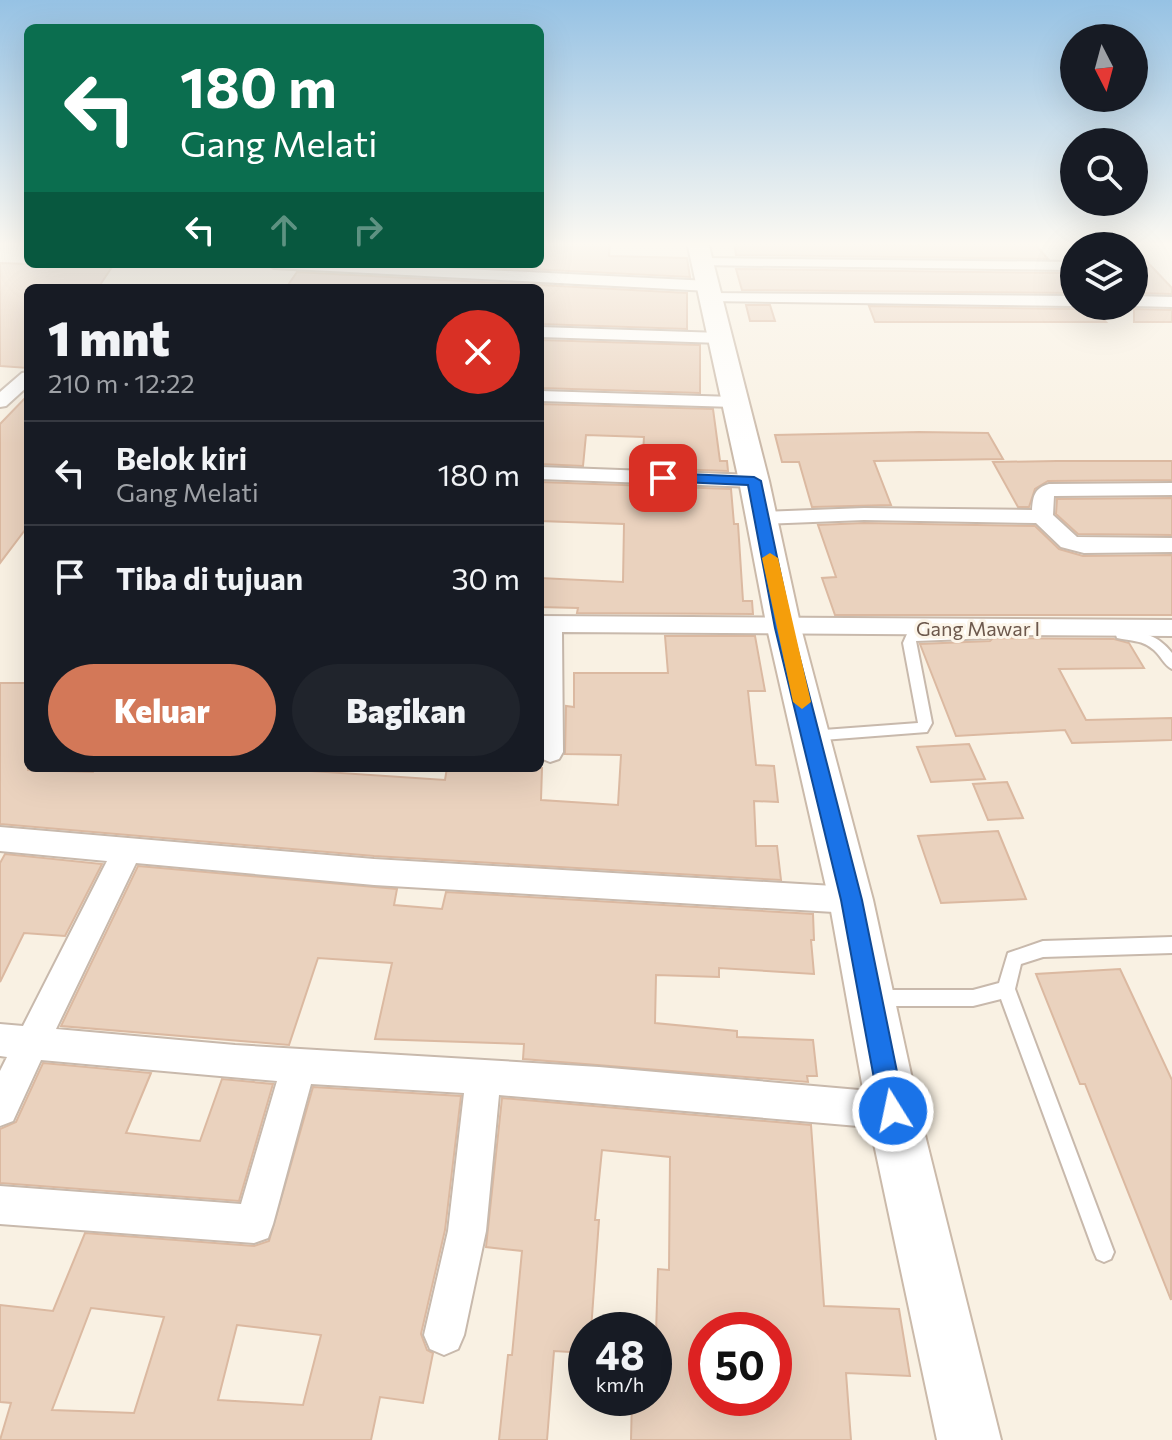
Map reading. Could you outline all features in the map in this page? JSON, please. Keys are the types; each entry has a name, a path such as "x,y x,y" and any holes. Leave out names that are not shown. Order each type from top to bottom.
{"main road":[{"path":"713,309 758,499 784,628 851,900 893,1111 969,1440"}],"street":[{"path":"544,331 621,309"},
{"path":"0,402 24,381"},
{"path":"544,396 734,402"},
{"path":"544,473 864,514 1042,517 1069,542 1084,546 1172,545"},
{"path":"1042,517 1043,496 1049,490 1172,489"},
{"path":"545,625 550,752"},
{"name":"Gang Mawar I","path":"545,625 1172,628"},
{"path":"0,839 374,872 851,900"},
{"path":"0,1108 16,1040 127,851"},
{"path":"16,1040 299,1066 483,1077 893,1111"},
{"path":"0,1205 254,1224 299,1066"},
{"path":"444,1335 467,1231 483,1077"}],"lane":[{"path":"810,736 922,728 925,723 909,643 912,637 919,635 1137,635 1154,640 1172,664"},
{"path":"1104,1252 1006,989 1014,958 1043,949 1172,945"},
{"path":"872,998 973,998 1006,989"}],"building":[{"path":"0,309 24,309 24,368 0,366"},
{"path":"544,309 687,309 687,329 544,324"},
{"path":"747,309 771,309 775,321 750,321"},
{"path":"870,309 1060,309 1060,320 1106,322 875,322"},
{"path":"1148,309 1172,310 1172,322 1134,320 1148,320"},
{"path":"544,340 700,345 700,393 544,388"},
{"path":"24,399 24,531 0,563 0,424"},
{"path":"544,404 713,409 720,461 727,461 728,471 642,468 644,437 586,435 583,466 544,464"},
{"path":"988,433 1003,459 874,461 891,505 812,507 799,462 782,462 775,435"},
{"path":"1172,461 1172,480 1048,481 1035,489 1029,507 1018,507 993,462"},
{"path":"544,482 731,489 734,524 738,524 743,601 752,601 753,614 577,613 578,608 544,607 544,578 623,582 624,524 544,521"},
{"path":"1172,498 1172,535 1078,534 1056,514 1057,499"},
{"path":"818,525 1035,526 1059,549 1083,556 1172,555 1172,615 835,615 822,578 836,577"},
{"path":"665,636 755,636 765,691 748,691 756,765 774,766 778,802 754,801 756,846 777,846 781,880 374,856 0,824 0,683 24,683 24,772 326,772 445,780 446,772 542,772 541,800 618,805 621,755 565,754 566,706 574,707 574,673 668,673"},
{"path":"993,638 1114,639 1129,643 1144,668 1059,669 1086,720 1172,718 1172,740 1072,743 1065,730 956,736 920,644 990,641"},
{"path":"969,744 985,779 931,782 917,747"},
{"path":"1007,782 1023,818 988,820 973,784"},
{"path":"998,831 1026,899 941,903 918,836"},
{"path":"5,854 102,864 65,936 24,933 0,982 0,863"},
{"path":"138,866 397,889 394,905 442,909 446,892 813,914 814,940 811,940 814,974 719,968 719,977 656,975 655,1023 737,1031 737,1037 813,1040 817,1076 807,1076 808,1082 523,1059 524,1044 375,1039 392,963 318,958 289,1045 61,1026"},
{"path":"1120,969 1172,1080 1171,1300 1085,1084 1080,1084 1036,974"},
{"path":"43,1063 151,1073 126,1133 200,1141 222,1079 273,1084 239,1201 0,1183 0,1129 16,1122"},
{"path":"313,1087 461,1096 445,1230 421,1334 427,1350 433,1353 423,1403 380,1397 371,1440 0,1440 11,1403 0,1402 0,1305 53,1311 85,1233 254,1246 269,1241","holes":["91,1308 164,1317 134,1413 52,1410","237,1325 321,1335 303,1405 218,1400"]},
{"path":"502,1098 811,1125 824,1306 899,1309 910,1376 846,1373 851,1440 631,1440 632,1416 672,1416 672,1312 657,1312 658,1269 669,1270 670,1157 602,1150 595,1220 599,1220 592,1312 568,1312 568,1352 554,1351 547,1440 499,1440 508,1355 512,1355 522,1251 486,1247"}],"slow traffic":[{"path":"770,558 802,702"}],"route":[{"path":"663,478 754,481 784,628 851,900 893,1111"}]}
